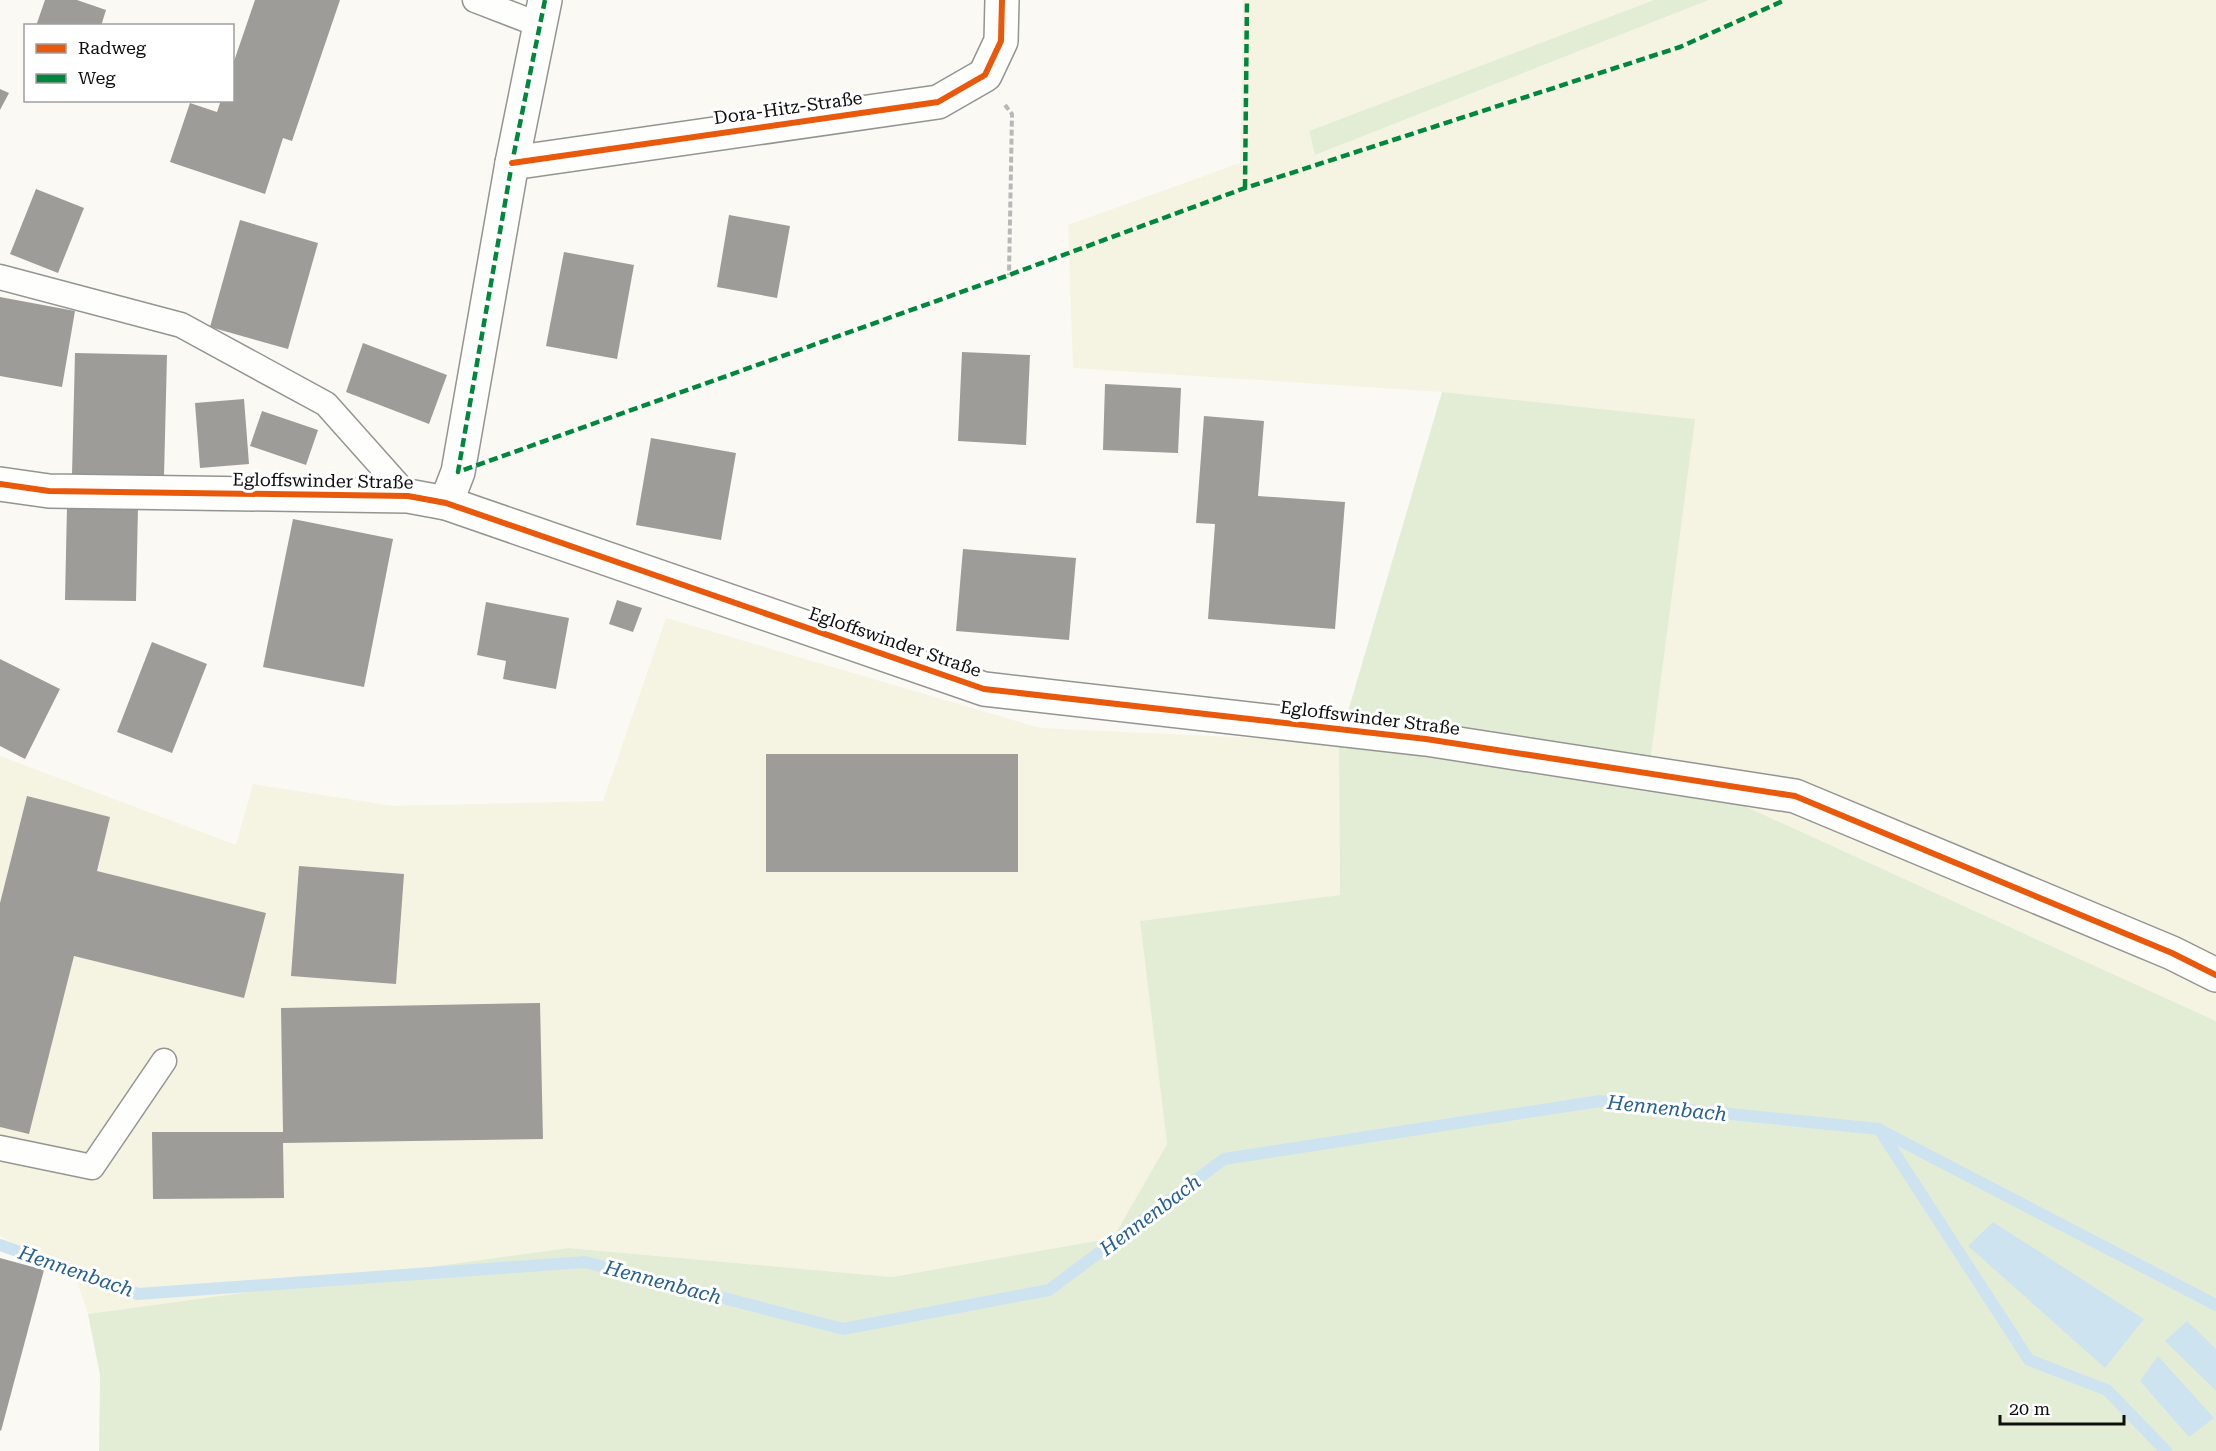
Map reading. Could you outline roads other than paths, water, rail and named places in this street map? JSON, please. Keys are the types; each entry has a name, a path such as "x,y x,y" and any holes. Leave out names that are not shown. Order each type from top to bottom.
{"street":[{"name":"Dora-Hitz-Straße","path":"512,163 938,102 985,75 1001,41 1002,0"},
{"path":"446,503 458,472 512,163 542,12"},
{"name":"Egloffswinder Straße","path":"0,484 49,491 408,496 446,503 984,688 1425,739 1795,796 2172,953 2216,975"}],"lane":[{"path":"475,0 542,12"},
{"name":"Egloffswinder Straße","path":"0,277 181,325 326,404 408,496"},
{"path":"0,1148 92,1167 164,1061"}],"water":[{"path":"1993,1222 2144,1319 2105,1368 1968,1246"},
{"path":"2187,1321 2216,1349 2216,1391 2165,1341"},
{"path":"2158,1356 2214,1418 2189,1437 2140,1381"}],"waterway":[{"name":"Hennenbach","path":"0,1245 138,1294 585,1262 843,1329 1049,1290 1224,1159 1600,1101 1879,1129 2029,1360 2107,1390 2166,1451"},
{"path":"1882,1131 2216,1305"}]}
